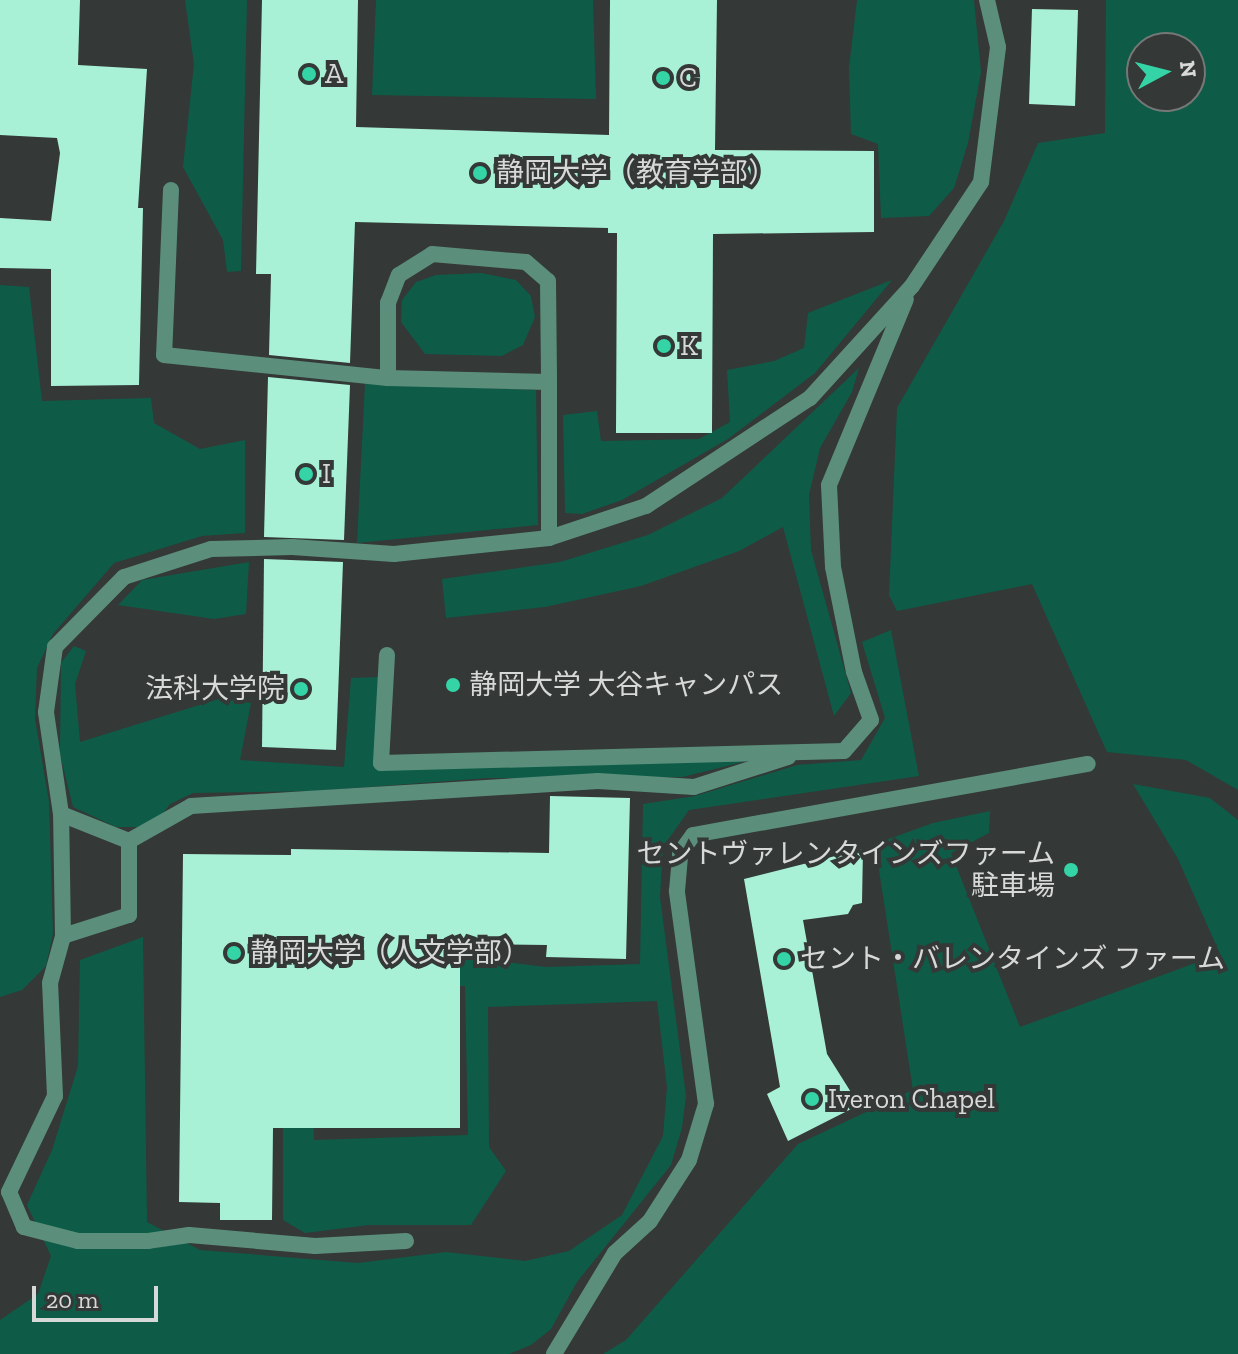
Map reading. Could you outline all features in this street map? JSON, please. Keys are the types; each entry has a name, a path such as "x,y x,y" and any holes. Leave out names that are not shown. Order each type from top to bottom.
{"street":[{"path":"406,1241 315,1246 189,1235 148,1241 78,1241 24,1227 9,1192 55,1096 50,983 63,936 61,814 46,712 55,647 124,577 211,549 292,547 394,554 549,538 646,506 810,398 912,286 981,182 998,47 987,0"},
{"path":"171,190 164,355 388,378 549,382"},
{"path":"388,378 388,303 399,275 432,254 526,262 548,281 549,538"},
{"path":"387,655 381,763 844,751 871,720 854,672 833,567 829,485 912,286"},
{"path":"129,841 191,806 598,781 694,787 814,750"},
{"path":"554,1354 615,1253 650,1221 689,1160 706,1104 677,891 680,853 693,835 1088,764"},
{"path":"61,814 129,841"},
{"path":"63,936 129,915 129,841"}],"green space":[{"path":"185,0 247,0 241,271 227,272 223,240 183,167 194,64"},
{"path":"376,0 593,0 596,99 372,95"},
{"path":"857,0 974,0 981,72 968,143 954,188 929,216 881,218 878,144 851,134 849,68"},
{"path":"1106,0 1238,0 1238,790 1186,760 1107,752 1032,584 897,611 889,595 897,408 1004,221 1038,143 1105,133"},
{"path":"481,273 516,280 531,296 535,317 523,345 502,356 425,354 401,322 402,300 416,282 436,275"},
{"path":"892,280 815,373 728,439 622,500 582,514 565,513 563,415 597,411 601,441 699,439 730,422 727,370 774,361 804,348 808,313"},
{"path":"0,285 29,287 42,401 151,398 154,423 200,449 245,440 245,533 202,536 114,563 53,634 37,668 35,719 49,802 53,934 46,966 22,990 0,997"},
{"path":"859,368 852,392 820,448 809,495 811,550 851,693 834,716 783,527 739,551 641,586 545,607 446,618 442,579 560,562 648,535 722,498"},
{"path":"365,383 536,390 538,525 357,543"},
{"path":"249,562 246,614 214,619 118,605 142,580"},
{"path":"891,630 919,776 689,810 663,847 660,897 686,1096 682,1128 671,1165 577,1282 551,1329 531,1345 509,1354 0,1354 0,1320 38,1294 51,1256 27,1205 52,1150 78,1066 80,960 143,937 147,1222 200,1250 358,1263 446,1252 525,1261 569,1251 622,1215 663,1136 667,1087 657,1001 488,1007 489,1147 506,1171 471,1225 369,1225 305,1233 283,1220 283,1052 310,984 314,1140 468,1135 465,986 419,986 421,951 546,967 640,964 643,804 695,796 797,765 861,760 885,718 862,642"},
{"path":"74,646 86,651 75,684 80,742 222,698 251,703 240,760 344,767 351,678 378,677 378,767 766,756 683,777 488,778 314,791 193,793 170,804 153,827 116,827 73,807 60,754 61,663"},
{"path":"1133,784 1210,798 1238,820 1238,1354 603,1354 626,1340 798,1144 913,1090 875,844 933,823 990,811 989,833 951,853 1020,1027 1220,954 1178,859"}],"building":[{"path":"0,0 80,0 78,65 147,69 138,208 143,208 139,385 51,386 51,269 0,268 0,218 51,221 60,153 57,138 0,135"},
{"path":"262,0 358,0 356,127 609,135 610,0 717,0 715,150 874,151 874,232 713,234 712,433 616,433 617,233 608,233 608,228 355,222 350,363 269,355 271,274 256,274"},
{"path":"1032,9 1078,10 1075,106 1029,104"},
{"path":"268,377 350,385 344,540 264,537"},
{"name":"法科大学院","path":"264,559 343,562 336,750 262,747"},
{"path":"550,796 630,798 626,959 546,957 547,945 460,944 460,1128 273,1128 272,1220 220,1220 220,1203 179,1202 183,854 291,855 291,849 549,853"},
{"path":"863,849 862,903 853,905 848,914 803,920 827,1054 859,1105 788,1141 767,1094 780,1087 744,879"}],"place":[{"name":"A","path":"309,74"},
{"name":"C","path":"663,78"},
{"name":"静岡大学（教育学部）","path":"480,173"},
{"name":"K","path":"664,346"},
{"name":"I","path":"306,474"},
{"name":"静岡大学 大谷キャンパス","path":"453,685"},
{"name":"法科大学院","path":"301,689"},
{"name":"セントヴァレンタインズファーム 駐車場","path":"1071,870"},
{"name":"静岡大学（人文学部）","path":"234,953"},
{"name":"セント・バレンタインズ ファーム","path":"784,959"},
{"name":"Iveron Chapel","path":"812,1099"}]}
